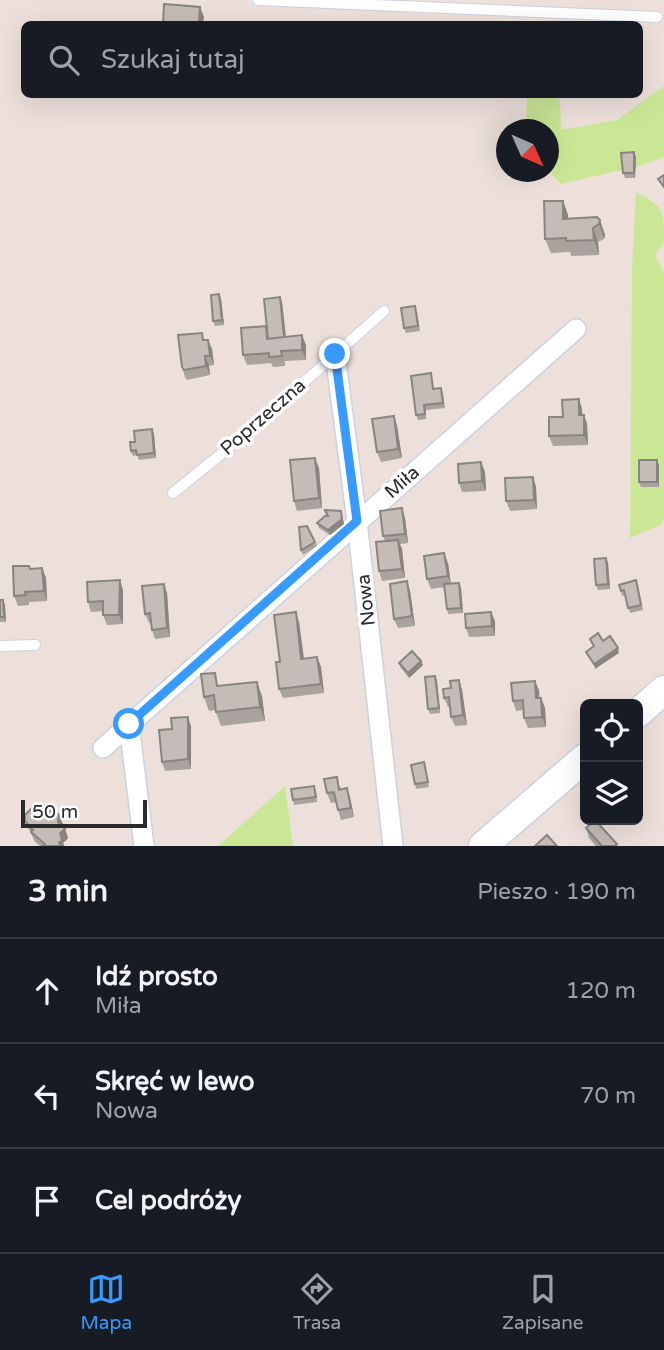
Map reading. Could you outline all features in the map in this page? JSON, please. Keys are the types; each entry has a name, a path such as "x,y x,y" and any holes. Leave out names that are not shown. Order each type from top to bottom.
{"main road":[{"path":"643,709 664,690"},
{"path":"483,846 580,762"}],"street":[{"name":"Miła","path":"103,748 576,329"},
{"name":"Nowa","path":"335,354 357,521 393,846"},
{"path":"129,724 144,846"}],"lane":[{"path":"258,0 657,17"},
{"name":"Poprzeczna","path":"173,493 247,433 384,311"},
{"path":"0,646 35,645"}],"green space":[{"path":"664,86 664,157 640,166 560,184 559,119 526,119 527,98 560,100 561,130 617,120"},
{"path":"636,192 657,206 664,223 664,243 655,254 664,273 664,517 662,524 630,538 632,269"},
{"path":"285,786 293,846 218,846"}],"building":[{"path":"164,4 200,7 199,21 163,21"},
{"path":"634,152 634,173 623,173 621,153"},
{"path":"664,175 664,187 658,179"},
{"path":"544,201 563,201 563,219 597,217 600,220 593,228 594,240 545,239"},
{"path":"219,294 222,320 213,321 211,295"},
{"path":"280,297 284,337 268,339 264,299"},
{"path":"415,306 418,326 404,328 401,308"},
{"path":"266,326 267,339 302,335 302,350 281,351 282,356 269,357 269,353 243,355 241,328"},
{"path":"202,333 203,340 208,340 210,356 205,356 206,366 184,370 178,335"},
{"path":"431,373 433,389 441,388 443,403 424,405 425,414 416,415 411,376"},
{"path":"579,399 579,415 584,415 584,435 549,436 549,417 563,417 562,400"},
{"path":"394,416 398,449 377,452 372,419"},
{"path":"152,429 154,453 137,455 136,450 131,451 130,442 135,442 134,431"},
{"path":"315,458 319,498 294,501 290,460"},
{"path":"639,460 657,460 657,482 639,482"},
{"path":"481,462 482,481 459,483 458,464"},
{"path":"533,477 534,500 506,501 505,478"},
{"path":"402,508 405,534 383,536 380,511"},
{"path":"325,510 341,511 342,519 328,530 317,523 328,516"},
{"path":"307,526 315,542 301,550 299,527"},
{"path":"398,540 402,569 379,571 376,542"},
{"path":"444,553 448,576 427,579 424,556"},
{"path":"606,558 608,584 596,585 594,559"},
{"path":"13,566 42,568 44,591 25,592 26,595 14,596"},
{"path":"120,580 119,615 103,615 103,601 88,602 87,582"},
{"path":"636,580 641,605 628,608 624,590 621,591 619,585"},
{"path":"407,581 412,616 394,619 390,584"},
{"path":"459,583 461,608 447,609 444,584"},
{"path":"164,584 167,628 152,630 150,613 145,614 142,586"},
{"path":"0,600 3,600 4,617 0,617"},
{"path":"296,612 301,659 317,657 321,684 279,689 276,662 280,662 274,615"},
{"path":"491,612 492,626 466,628 465,614"},
{"path":"598,633 603,641 610,636 618,648 594,664 586,652 594,646 590,639"},
{"path":"412,651 421,661 408,673 399,663"},
{"path":"215,673 217,686 257,682 260,707 216,712 214,695 204,697 201,674"},
{"path":"435,676 439,708 428,709 425,677"},
{"path":"459,680 463,715 451,717 449,697 444,698 443,689 451,688 450,681"},
{"path":"535,681 536,698 541,698 542,717 524,718 523,700 513,701 511,683"},
{"path":"188,717 188,759 162,762 159,730 172,729 171,718"},
{"path":"424,762 428,782 415,784 411,765"},
{"path":"337,777 339,790 347,788 351,808 338,810 334,792 327,793 324,779"},
{"path":"314,786 316,797 293,800 291,789"},
{"path":"44,805 49,811 55,811 59,815 58,822 65,829 60,833 61,846 43,846 45,844 31,832 33,830 25,821 25,815 32,808 38,811"},
{"path":"589,825 600,825 617,844 602,846 586,828"},
{"path":"547,835 557,846 535,846"}],"route":[{"path":"129,724 357,521 335,354"}]}
